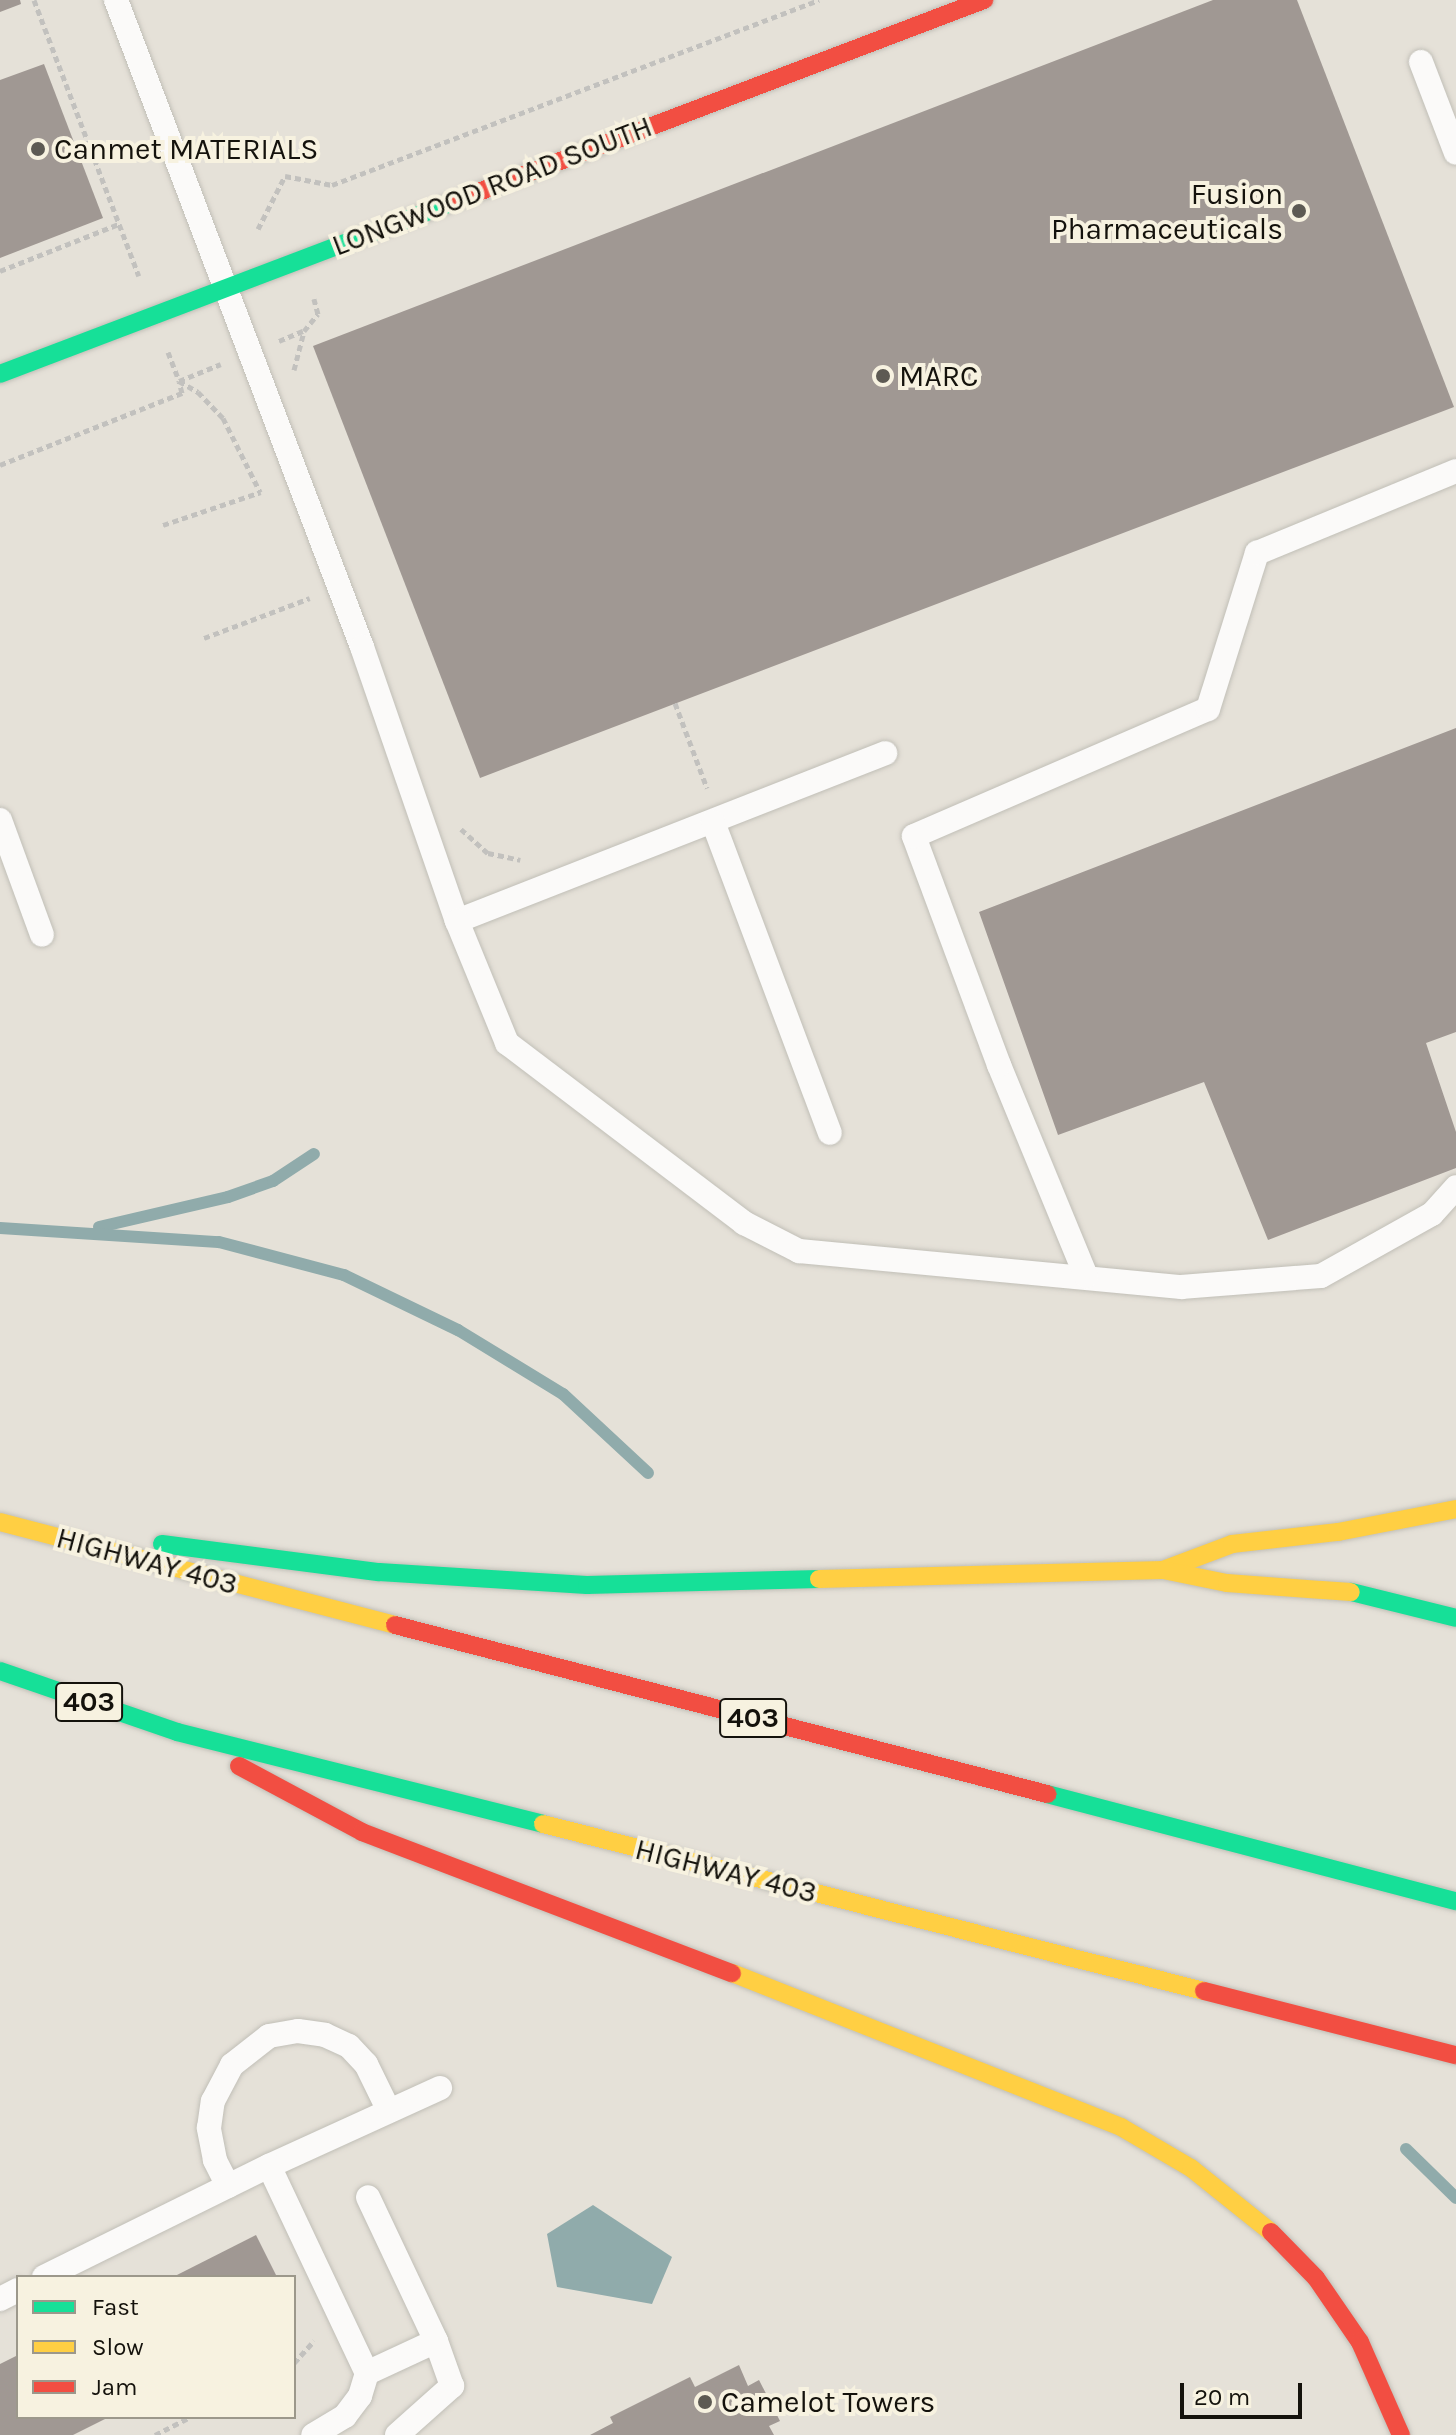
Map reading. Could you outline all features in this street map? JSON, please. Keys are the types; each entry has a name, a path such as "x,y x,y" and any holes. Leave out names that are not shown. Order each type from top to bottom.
{"main road":[{"name":"LONGWOOD ROAD SOUTH","path":"0,374 984,0"},
{"path":"1163,1570 1232,1544 1338,1532 1456,1509"},
{"name":"HIGHWAY 403","path":"0,1522 1456,1901"},
{"path":"50,1536 228,1549 379,1572 587,1585 1163,1570 1227,1583 1373,1594 1456,1618"},
{"name":"HIGHWAY 403","path":"0,1671 177,1732 1456,2055"},
{"path":"177,1732 362,1832 1048,2094 1121,2127 1226,2195 1316,2278 1360,2342 1401,2435"}],"lane":[{"path":"116,0 228,286 295,481 338,588 457,921 507,1043 744,1223 799,1251 1181,1287 1321,1276 1432,1214 1456,1187"},
{"path":"1421,62 1456,153"},
{"path":"1086,1276 999,1065 914,836 1208,709 1257,553 1456,471"},
{"path":"457,921 885,753"},
{"path":"0,820 42,935"},
{"path":"713,822 830,1133"},
{"path":"228,2186 215,2160 209,2128 213,2101 232,2065 269,2036 298,2031 325,2035 349,2046 366,2064 389,2111"},
{"path":"48,2275 269,2166 440,2088"},
{"path":"269,2166 367,2373 360,2396 345,2416 313,2435"},
{"path":"368,2197 436,2341 452,2386 397,2435"},
{"path":"367,2373 436,2341"}],"path":[{"path":"0,465 182,393 34,0"},
{"path":"256,231 285,176 332,185 819,0"},
{"path":"0,271 119,224"},
{"path":"294,373 304,331 318,314 302,258"},
{"path":"179,381 304,331"},
{"path":"179,381 198,392 223,418 260,492"},
{"path":"163,525 295,481"},
{"path":"204,638 338,588"},
{"path":"458,825 488,853 529,860"},
{"path":"155,2435 186,2419"}],"water":[{"path":"593,2205 672,2257 652,2304 557,2287 547,2234"}],"building":[{"path":"0,0 20,0 21,4 0,12"},
{"name":"MARC","path":"1213,0 1297,0 1454,407 480,778 313,346"},
{"name":"Canmet MATERIALS","path":"44,64 103,218 0,258 0,80"},
{"path":"1456,728 1456,1032 1426,1043 1456,1132 1456,1168 1268,1240 1204,1082 1058,1135 979,912"},
{"path":"256,2235 276,2275 177,2275"},
{"path":"16,2356 16,2419 105,2419 73,2435 0,2435 0,2364"},
{"name":"Camelot Towers","path":"739,2365 748,2386 759,2380 780,2421 769,2426 774,2435 590,2435 613,2423 610,2417 690,2377 695,2387"}],"waterway":[{"path":"99,1227 228,1197 273,1181 314,1154"},
{"path":"0,1228 219,1242 344,1275 458,1330 563,1394 648,1473"},
{"path":"1406,2149 1456,2198"}],"traffic: fast":[{"path":"0,374 460,199"},
{"path":"162,1544 379,1572 587,1585 819,1579"},
{"path":"1351,1592 1456,1618"},
{"path":"0,1671 177,1732 543,1824"},
{"path":"1047,1794 1456,1901"}],"traffic: slow":[{"path":"1163,1570 1232,1544 1338,1532 1456,1509"},
{"path":"0,1522 395,1625"},
{"path":"819,1579 1163,1570 1227,1583 1351,1592"},
{"path":"543,1824 1204,1991"},
{"path":"732,1973 1121,2127 1191,2168 1271,2232"}],"traffic: jam":[{"path":"460,199 984,0"},
{"path":"395,1625 1047,1794"},
{"path":"239,1766 362,1832 732,1973"},
{"path":"1204,1991 1456,2055"},
{"path":"1271,2232 1316,2278 1360,2342 1401,2435"}],"place":[{"name":"Canmet MATERIALS","path":"38,149"},
{"name":"Fusion Pharmaceuticals","path":"1299,211"},
{"name":"MARC","path":"883,376"},
{"name":"Camelot Towers","path":"705,2402"}]}
